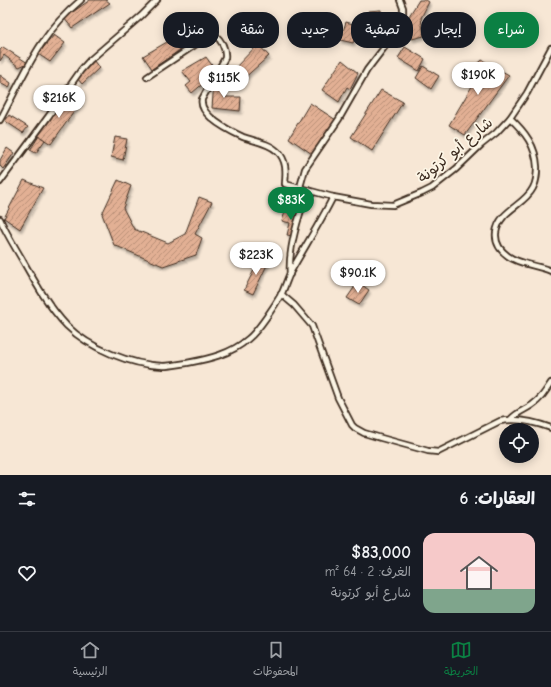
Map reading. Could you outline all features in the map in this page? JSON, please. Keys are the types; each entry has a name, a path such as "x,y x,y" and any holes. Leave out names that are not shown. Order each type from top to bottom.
{"street":[{"path":"0,120 24,71 43,40 57,23 81,0"},
{"path":"0,182 81,70 90,60 141,16 156,0"},
{"path":"300,187 305,170 367,70 396,32 403,14 403,8 400,0"},
{"name":"شارع أبو كرتونة","path":"147,78 204,39 211,35 215,35 224,46 226,53 225,58 202,99 202,108 208,114 225,127 241,136 272,147 277,151 285,166 285,184 333,197 371,204 393,205 432,188 456,169 496,133 510,118 527,93 551,48"},
{"path":"510,118 526,135 532,145 536,154 537,176 533,189 529,194 509,210 499,221 496,236 497,241 502,251 514,260 542,267 551,271"},
{"path":"290,274 289,264 300,213 308,190"},
{"path":"0,219 2,227 37,286 52,308 81,338 103,349 136,362 164,366 180,364 226,353 249,338 258,328 281,294 290,274 333,197"},
{"path":"281,294 294,305 312,326 338,398 352,425 358,431 428,451 438,452 500,421 511,419 531,422 551,428"},
{"path":"511,419 517,413 543,396 551,383"}],"building":[{"path":"90,0 106,0 110,3 72,28 64,18"},
{"path":"419,0 426,0 429,2 424,12 421,12 421,37 413,39 413,12 412,12"},
{"path":"381,10 381,12 368,12"},
{"path":"346,22 351,23 351,43 343,41 343,31"},
{"path":"54,35 65,43 50,62 38,54"},
{"path":"163,44 163,48 183,48 152,69 143,56"},
{"path":"3,47 28,63 19,67 4,55 0,61 0,50"},
{"path":"254,48 262,48 269,56 242,80 233,70"},
{"path":"404,48 407,48 425,59 419,71 398,58"},
{"path":"206,57 214,68 202,77 205,82 192,93 186,86 191,82 182,71"},
{"path":"342,60 358,73 350,89 347,87 339,102 322,90"},
{"path":"482,60 509,75 465,135 449,125 478,76 470,71"},
{"path":"94,61 99,68 82,84 77,78"},
{"path":"423,66 439,76 431,89 416,78"},
{"path":"0,75 11,83 9,88 0,83"},
{"path":"214,82 225,82 224,97 241,97 240,111 212,108"},
{"path":"381,90 403,102 372,151 351,137"},
{"path":"68,95 81,102 51,144 37,135 64,96"},
{"path":"310,103 336,120 312,154 289,138"},
{"path":"9,115 28,127 23,133 5,121"},
{"path":"39,136 45,140 36,153 30,150"},
{"path":"115,137 127,139 123,160 111,157"},
{"path":"7,148 14,153 3,169 0,166 0,160"},
{"path":"24,180 43,188 20,229 4,218"},
{"path":"118,180 131,186 123,208 134,229 168,243 185,234 199,197 212,202 195,234 202,238 196,255 163,266 114,245 102,214"},
{"path":"285,212 298,212 293,236 287,235 290,223 282,221"},
{"path":"260,258 268,263 253,294 244,290"},
{"path":"358,282 369,290 359,305 347,298"}]}
